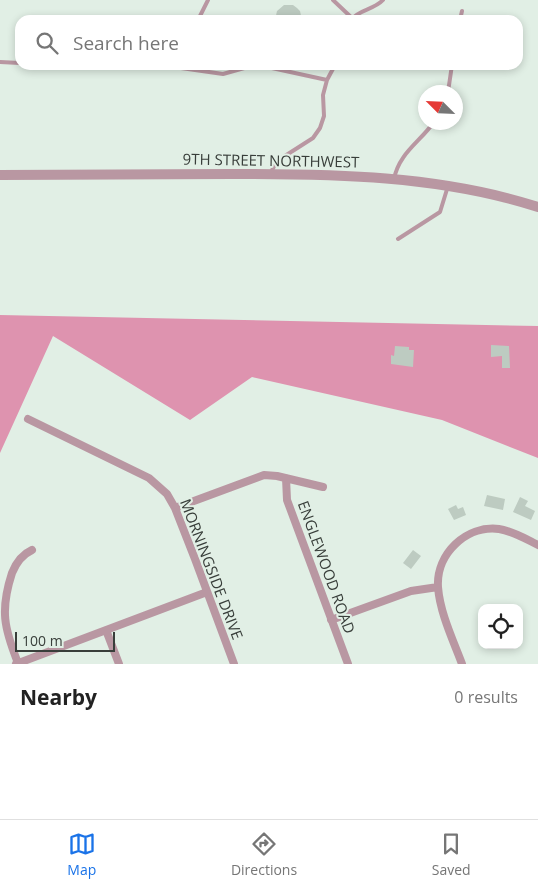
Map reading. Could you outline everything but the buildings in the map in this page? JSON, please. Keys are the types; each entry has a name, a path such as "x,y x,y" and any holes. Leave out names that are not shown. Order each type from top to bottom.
{"street":[{"name":"9TH STREET NORTHWEST","path":"0,175 312,174 394,179 448,186 494,195 538,207"},
{"name":"MORNINGSIDE DRIVE","path":"28,419 149,478 167,494 175,508 234,664"},
{"name":"ENGLEWOOD ROAD","path":"175,508 259,477 270,475 323,487"},
{"name":"ENGLEWOOD ROAD","path":"286,478 287,500 348,664"},
{"path":"462,664 443,611 438,587 440,568 448,552 456,542 467,535 488,529 501,529 538,545"},
{"path":"32,550 18,560 6,585 3,598 3,623 17,664 207,592"},
{"path":"332,620 411,591 438,587"},
{"path":"106,630 119,664"}],"lane":[{"path":"200,15 208,0"},
{"path":"333,0 348,15"},
{"path":"355,15 372,9 383,0"},
{"path":"461,15 462,11"},
{"path":"0,62 15,63"},
{"path":"195,70 223,74 238,70"},
{"path":"280,70 327,80"},
{"path":"270,174 276,160 313,138 320,128 324,116 323,95 332,70"},
{"path":"449,85 451,70"},
{"path":"394,179 398,165 407,151 427,130"},
{"path":"398,239 440,212 448,186"}],"shaded area":[{"path":"0,315 538,326 538,458 442,420 252,377 190,420 53,336 0,453"}]}
